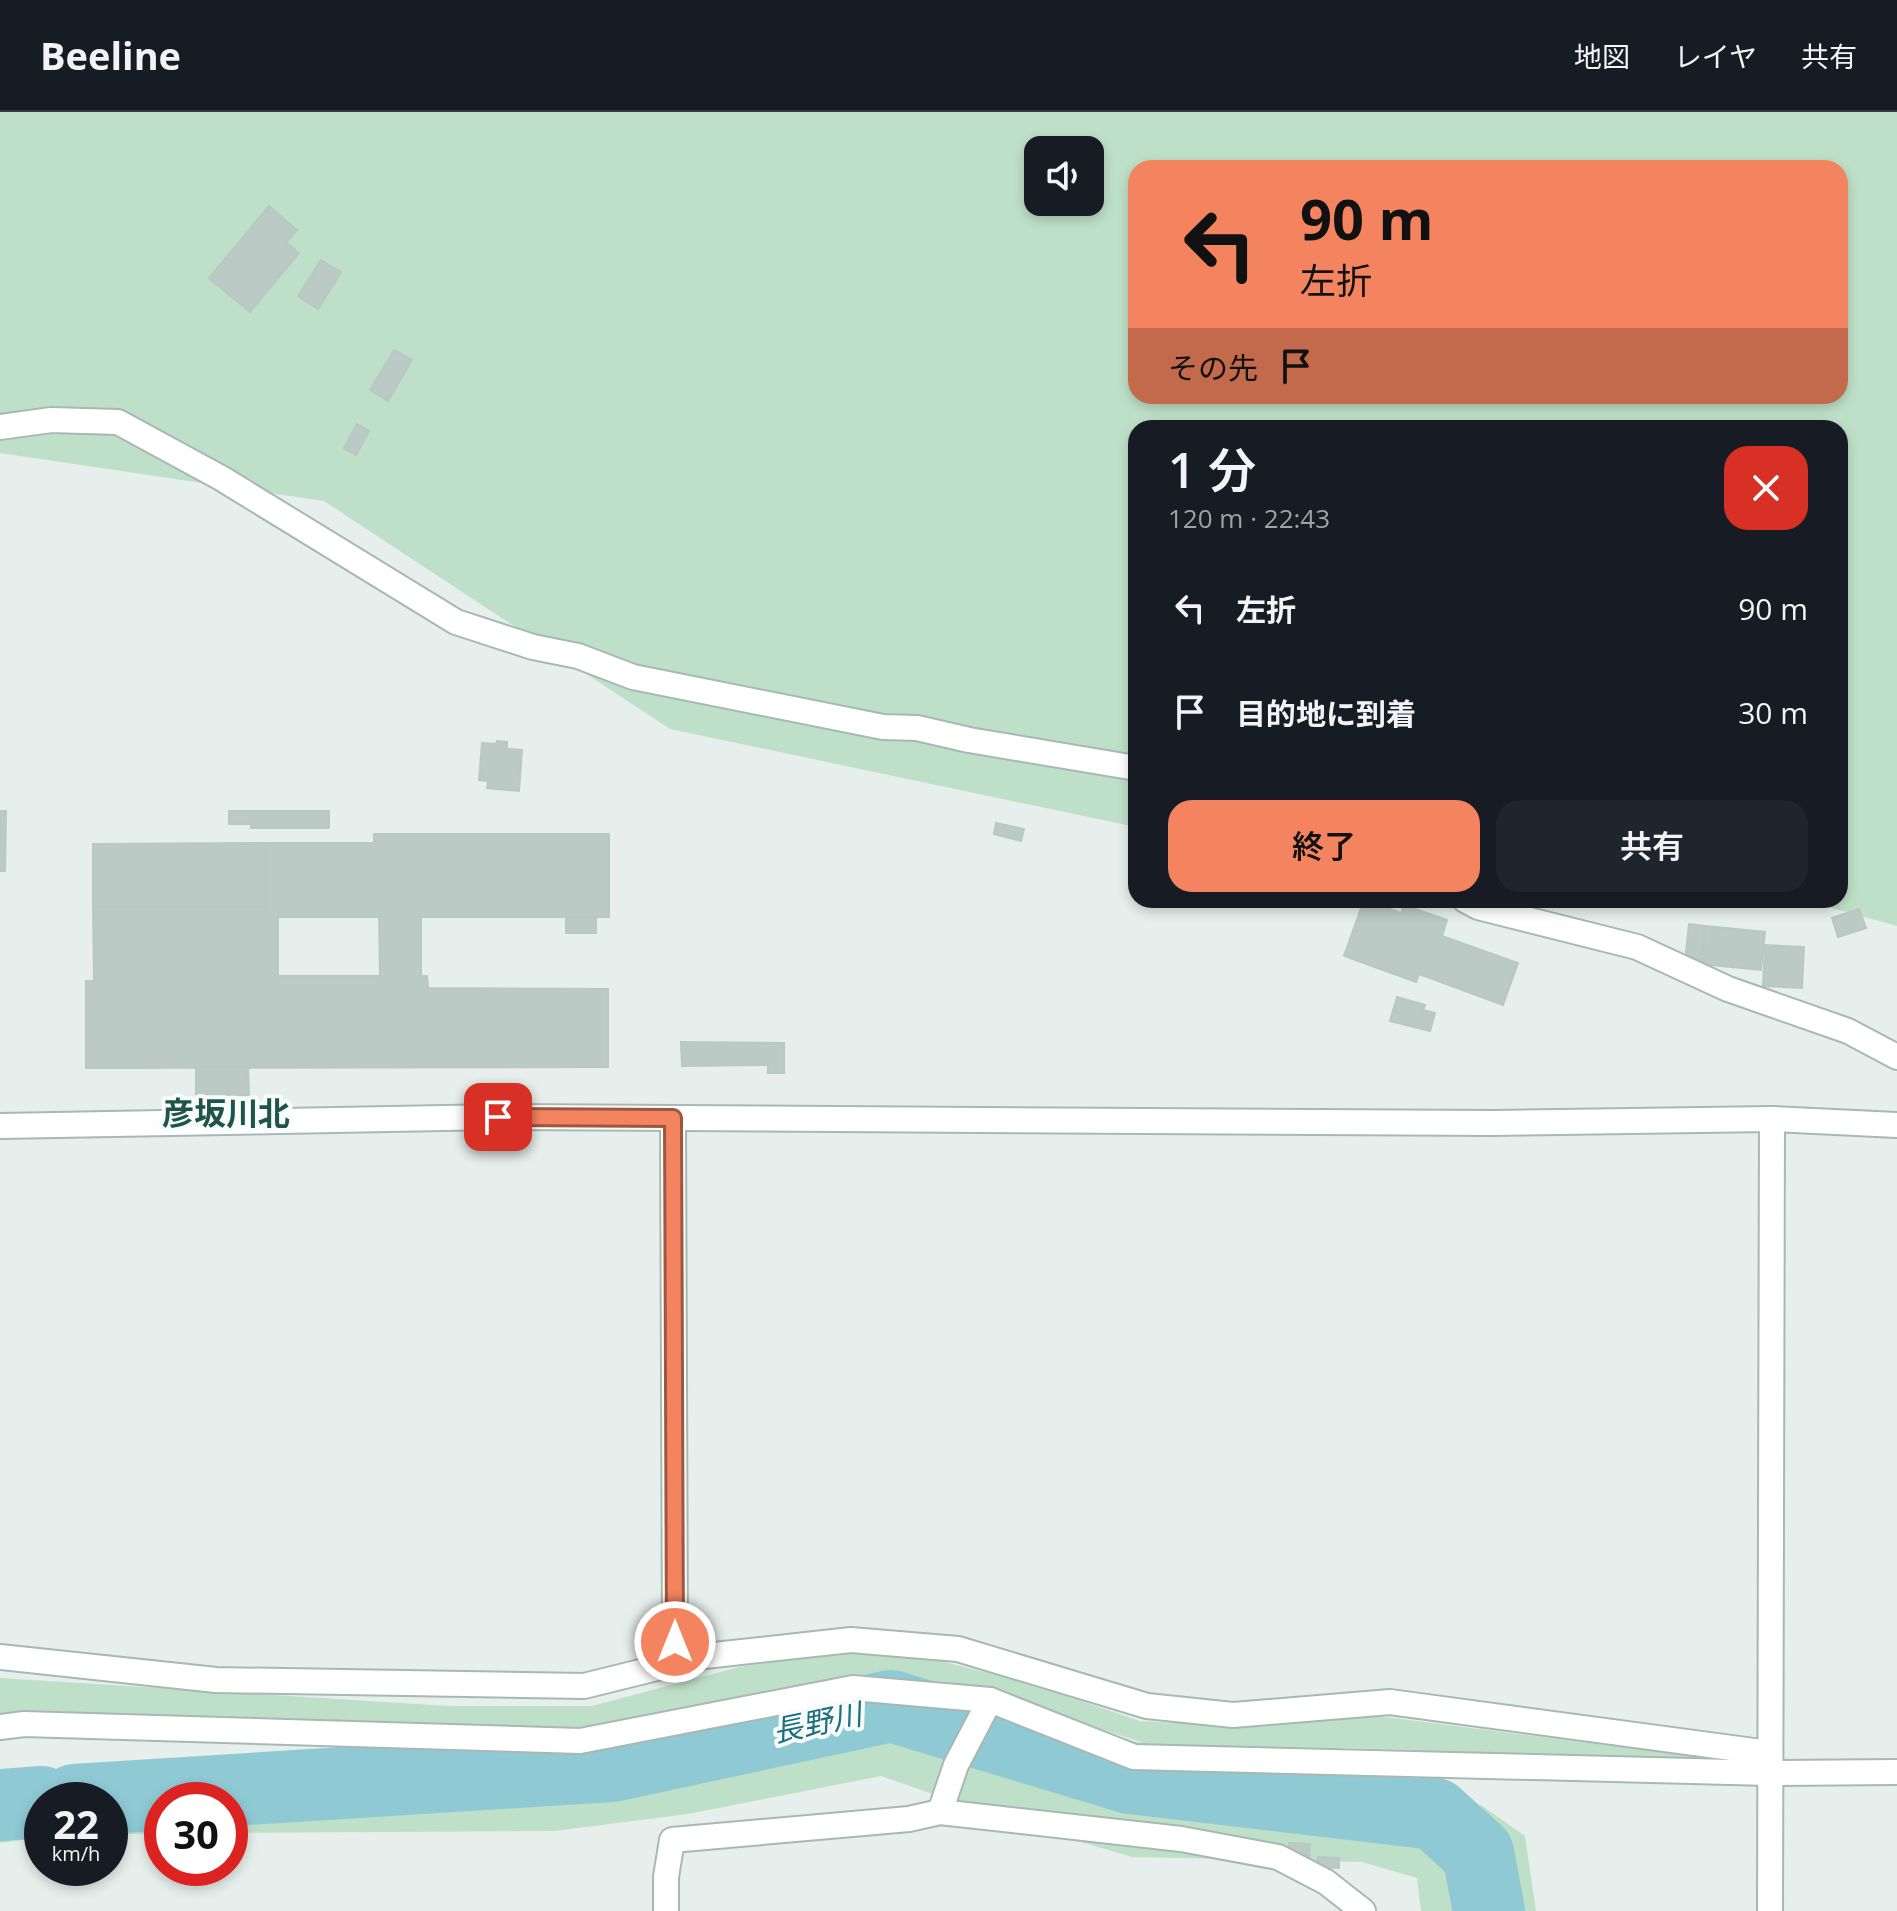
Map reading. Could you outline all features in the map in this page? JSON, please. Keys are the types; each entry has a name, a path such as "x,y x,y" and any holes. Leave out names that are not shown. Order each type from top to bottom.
{"street":[{"path":"0,427 51,420 118,422 221,478 456,622 533,647 578,656 633,677 883,727 917,728 969,740 1128,767"},
{"path":"1482,908 1637,947 1728,989 1848,1031 1897,1057"},
{"path":"0,1126 498,1117 1492,1123 1772,1119 1897,1125"},
{"path":"673,1118 675,1642"},
{"path":"1770,1911 1772,1119"},
{"path":"0,1657 216,1680 584,1686 705,1656 851,1640 958,1649 1147,1706 1233,1715 1390,1702 1769,1763"},
{"path":"0,1727 24,1724 580,1741 853,1688 987,1707 1134,1757 1769,1763 1897,1772"},
{"path":"940,1812 956,1765 987,1707"},
{"path":"666,1911 666,1877 672,1840 909,1819 940,1812 1181,1839 1278,1857 1326,1882 1363,1911"}],"green space":[{"path":"0,112 1897,112 1897,926 1832,908 1848,908 1848,420 1128,420 1128,825 670,729 324,501 0,453"},
{"path":"835,1653 928,1658 1025,1682 1140,1721 1249,1727 1362,1714 1723,1760 1355,1748 1155,1747 970,1685 867,1679 579,1730 0,1714 0,1678 449,1706 592,1706 739,1667"},
{"path":"910,1741 1090,1780 1283,1813 1481,1805 1525,1836 1536,1911 1421,1911 1417,1878 1362,1862 1132,1857 1010,1821 881,1776 688,1814 554,1831 248,1833 248,1782 144,1782 144,1834 128,1834 128,1782 24,1782 24,1840 0,1843 0,1783 35,1778 599,1777 755,1745"}],"building":[{"path":"269,206 297,230 286,242 299,253 250,312 209,278"},
{"path":"321,260 341,272 318,309 298,296"},
{"path":"394,350 412,360 388,401 370,390"},
{"path":"357,424 369,431 356,455 344,448"},
{"path":"497,741 507,742 507,749 522,750 519,791 487,788 488,781 479,780 482,743 496,744"},
{"path":"0,811 6,811 5,871 0,871"},
{"path":"229,811 329,811 329,828 251,828 251,824 229,824"},
{"path":"996,823 1024,829 1021,841 994,834"},
{"path":"374,834 609,834 609,917 421,917 421,976 427,976 428,988 608,989 608,1067 86,1068 86,981 94,981 93,907 266,907 266,843 374,843","holes":["278,917 379,917 380,976 278,976"]},
{"path":"266,843 266,907 93,907 93,844"},
{"path":"1361,908 1387,908 1401,913 1403,908 1413,908 1447,920 1442,936 1518,963 1503,1005 1419,974 1416,982 1344,956"},
{"path":"1859,909 1866,928 1838,937 1832,918"},
{"path":"566,917 596,917 596,933 566,933"},
{"path":"1689,924 1705,926 1702,964 1685,962"},
{"path":"1705,926 1765,932 1761,970 1702,964"},
{"path":"1765,945 1804,947 1802,988 1763,986"},
{"path":"1397,997 1425,1005 1423,1010 1435,1013 1430,1031 1390,1021"},
{"path":"681,1042 784,1043 784,1073 768,1073 768,1065 682,1066"},
{"path":"196,1067 248,1067 249,1095 196,1095"},
{"path":"1289,1843 1310,1844 1309,1859 1288,1858"},
{"path":"1318,1857 1339,1858 1339,1868 1317,1867"}],"waterway":[{"name":"長野川","path":"128,1797 612,1766 891,1706 1130,1778 1435,1814 1478,1853 1489,1911"},
{"name":"長野川","path":"0,1805 24,1803"}],"district":[{"name":"彦坂川北","path":"226,1112"}],"route":[{"path":"498,1117 673,1118 675,1642"}]}
